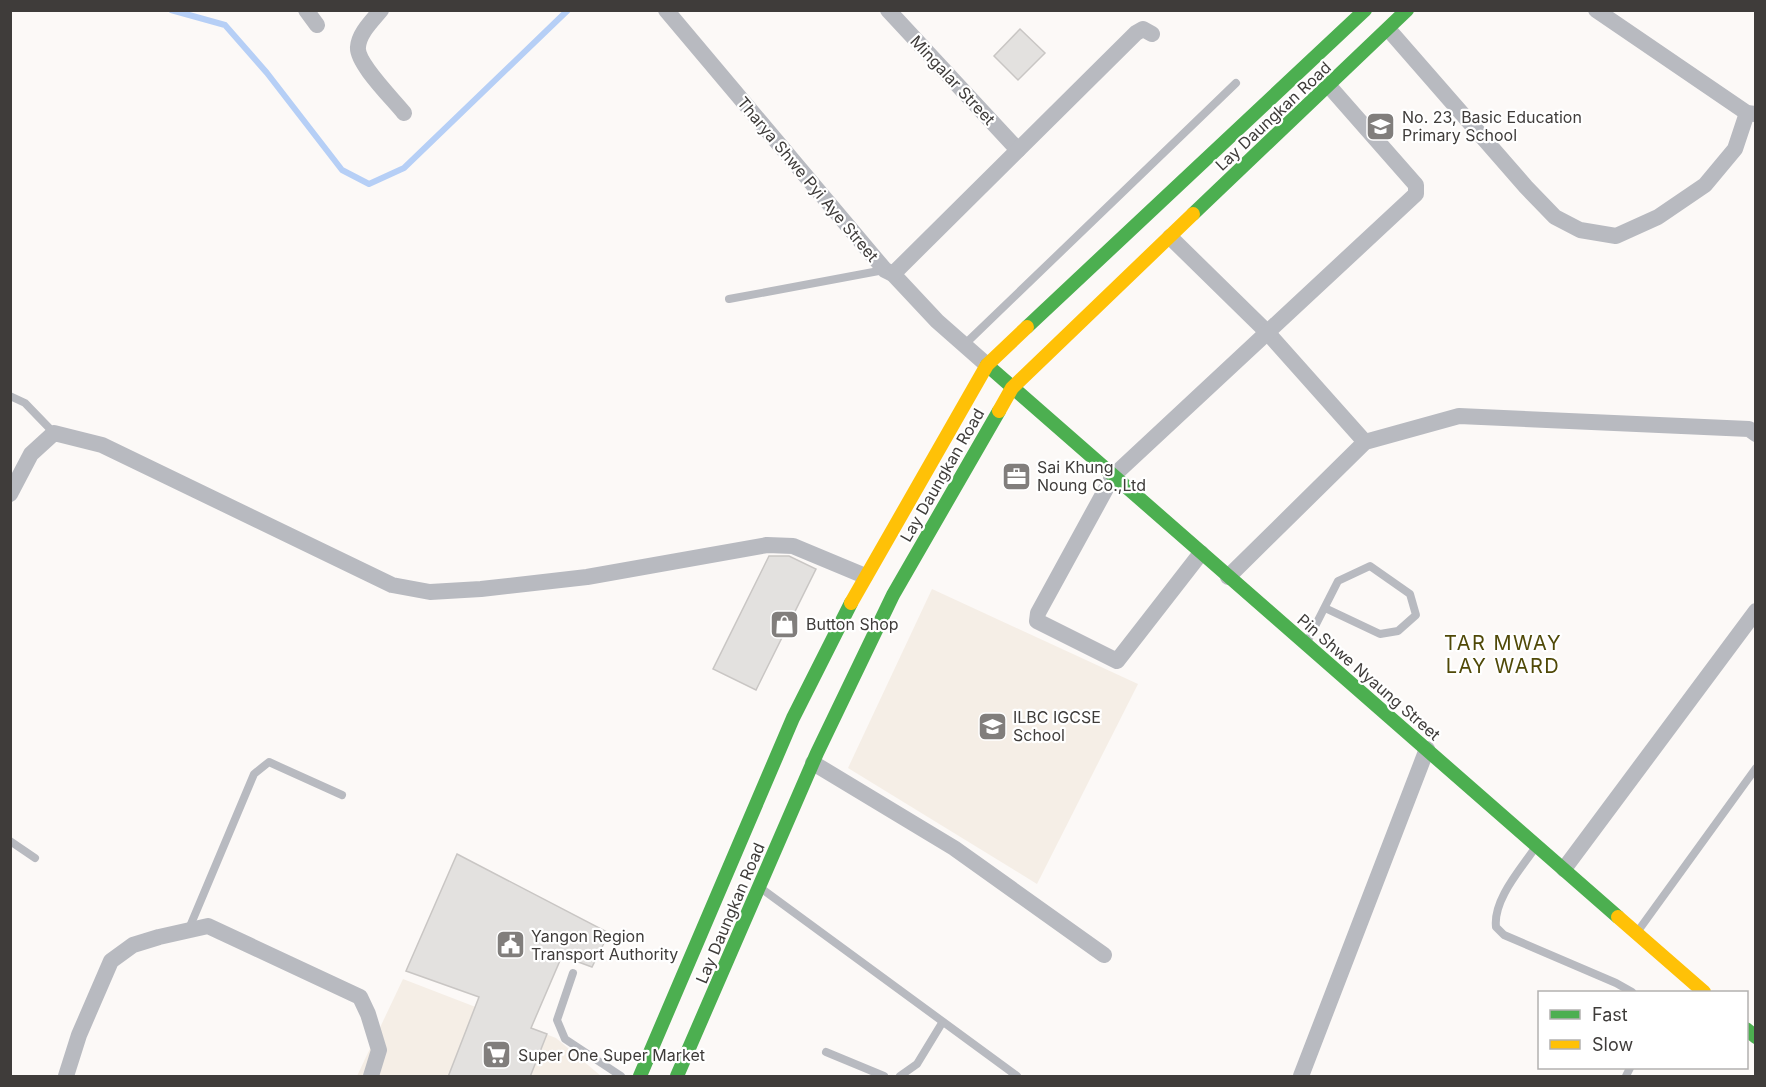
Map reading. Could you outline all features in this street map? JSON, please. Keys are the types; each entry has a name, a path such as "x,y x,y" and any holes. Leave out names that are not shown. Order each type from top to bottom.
{"main road":[{"name":"Lay Daungkan Road","path":"677,1077 815,758 893,596 945,498 1012,388 1170,237 1176,210 1268,102 1365,10"},
{"name":"Lay Daungkan Road","path":"640,1077 784,738 865,576 987,365 1176,210 1295,117 1389,30 1407,10"},
{"name":"Tharya Shwe Pyi Aye Street","path":"987,365 1012,388"},
{"name":"Pin Shwe Nyaung Street","path":"1012,388 1702,991"},
{"path":"784,738 815,758"}],"street":[{"path":"306,10 318,26"},
{"path":"381,10 363,32 358,46 359,58 404,113"},
{"name":"Tharya Shwe Pyi Aye Street","path":"666,10 889,272 937,321 987,365"},
{"name":"Mingalar Street","path":"888,10 1018,150"},
{"path":"1389,30 1526,187 1555,216 1580,230 1616,236 1658,217 1705,185 1735,149 1751,114 1596,10"},
{"path":"889,272 1018,150 1136,33 1143,29 1152,34"},
{"path":"1201,553 1117,661 1037,621 1038,613 1113,476 1416,194 1416,185 1329,86"},
{"path":"1268,102 1295,117"},
{"path":"1170,237 1267,332 1365,442"},
{"path":"1228,577 1365,442 1459,416 1749,429 1755,434"},
{"path":"10,494 31,454 54,433 102,445 392,585 430,592 587,577 767,545 792,546 865,576"},
{"path":"1564,869 1755,611"},
{"path":"1301,1077 1427,749"},
{"path":"815,758 954,848 1104,955"},
{"path":"66,1077 79,1035 111,961 133,945 208,926 360,997 379,1048 372,1077"}],"lane":[{"path":"964,345 1236,84"},
{"path":"729,299 889,272"},
{"path":"10,396 25,403 54,433"},
{"path":"1306,644 1324,608 1338,581 1370,566 1410,594 1416,615 1398,631 1380,634 1324,608"},
{"path":"188,931 254,774 269,762 342,795"},
{"path":"1636,934 1755,768"},
{"path":"10,842 35,858"},
{"path":"1537,846 1510,884 1495,918 1496,927 1504,935 1616,983 1629,991"},
{"path":"759,887 1017,1077"},
{"path":"573,973 557,1020 565,1039 621,1077"},
{"path":"900,1077 917,1064 942,1023"},
{"path":"826,1052 884,1077"}],"shaded area":[{"name":"ILBC IGCSE School","path":"932,589 1138,684 1037,884 848,768"},
{"path":"403,979 556,1038 601,1076 357,1076"}],"building":[{"path":"1020,29 1045,53 1018,80 994,56"},
{"path":"769,556 789,556 816,569 756,690 713,669"},
{"name":"Yangon Region Transport Authority","path":"457,854 609,933 592,967 562,956 531,1028 547,1034 530,1077 448,1077 479,997 406,971"}],"waterway":[{"path":"171,10 225,25 267,73 342,170 369,184 404,168 568,10"}],"traffic: fast":[{"path":"1027,327 1365,10"},
{"path":"1193,214 1407,10"},
{"path":"987,365 1618,917"},
{"path":"677,1076 817,753 893,595 999,411"},
{"path":"640,1076 793,718 851,603"},
{"path":"1748,1031 1756,1037"}],"traffic: slow":[{"path":"999,411 1012,388 1193,214"},
{"path":"851,603 987,365 1027,327"},
{"path":"1618,917 1703,991"}],"place":[{"name":"No. 23, Basic Education Primary School","path":"1381,126"},
{"name":"Sai Khung Noung Co.,Ltd","path":"1016,476"},
{"name":"Button Shop","path":"785,624"},
{"name":"ILBC IGCSE School","path":"992,726"},
{"name":"Yangon Region Transport Authority","path":"510,945"},
{"name":"Super One Super Market","path":"497,1055"}],"district":[{"name":"TAR MWAY LAY WARD","path":"1503,654"}]}
